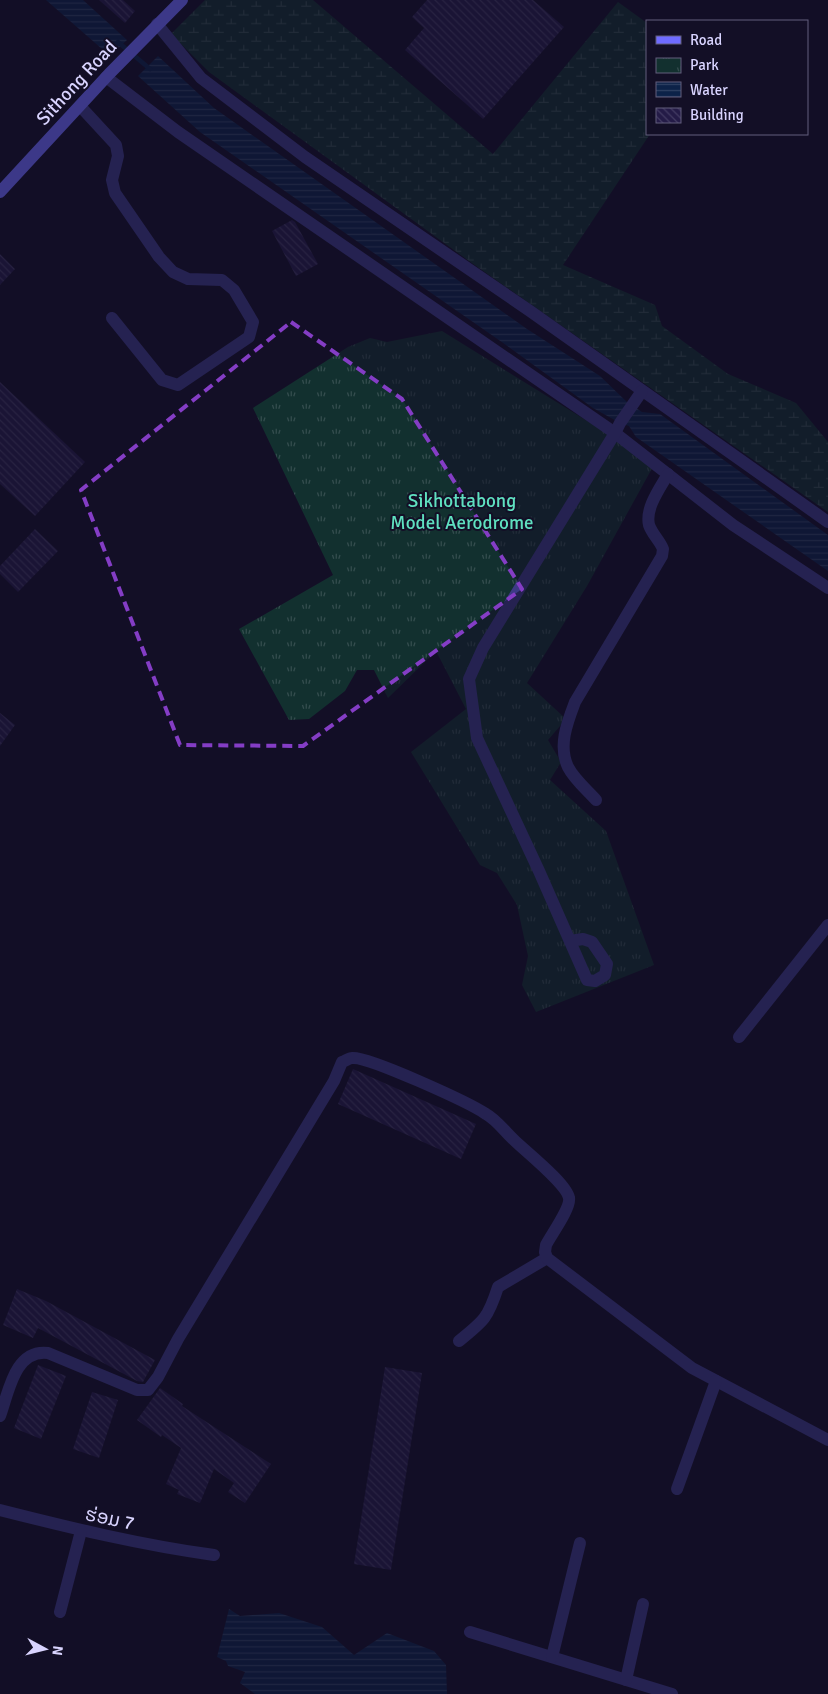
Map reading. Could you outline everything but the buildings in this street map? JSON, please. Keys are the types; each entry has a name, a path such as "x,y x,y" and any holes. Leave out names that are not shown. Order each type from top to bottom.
{"main road":[{"name":"Sithong Road","path":"0,192 108,75 182,0"}],"street":[{"path":"157,24 201,78 305,157 530,311 639,396 828,522"},
{"path":"108,75 178,132 618,428 668,474 732,525 828,588"},
{"path":"80,106 116,145 118,156 112,180 114,193 159,257 173,272 188,279 222,280 234,290 253,322 249,338 178,385 162,380 112,318"},
{"path":"570,942 477,738 469,679 482,648 639,396"},
{"path":"596,800 568,769 563,740 575,702 662,556 663,549 649,524 649,515 652,502 668,474"},
{"path":"739,1037 828,925"},
{"path":"0,1416 17,1368 24,1359 42,1352 137,1390 148,1390 158,1377 178,1338 334,1081 342,1062 352,1058 365,1060 467,1102 488,1115 537,1160 568,1193 567,1208 546,1245 545,1255 547,1258 692,1368 828,1440"},
{"path":"458,1341 483,1322 492,1306 498,1287 547,1258"},
{"path":"677,1489 716,1381"},
{"name":"ຮ່ອມ 7","path":"0,1510 81,1531 160,1547 214,1555"},
{"path":"60,1612 81,1531"},
{"path":"552,1657 580,1543"},
{"path":"626,1680 643,1604"},
{"path":"470,1632 672,1694"}],"highlighted area":[{"path":"291,322 402,399 522,589 303,746 180,745 81,490"}],"green space":[{"path":"205,0 313,0 493,154 618,2 646,22 646,135 649,135 563,265 655,305 662,326 728,374 796,403 828,442 828,512 469,261 209,72 171,34"},
{"name":"Sikhottabong Model Aerodrome","path":"442,331 655,463 587,586 527,683 566,719 548,740 561,762 550,780 606,831 654,965 536,1012 522,985 528,956 517,905 497,873 480,865 411,752 466,709 436,651 388,698 374,670 357,670 345,691 309,719 289,720 239,629 333,575 253,408 348,347 370,338 387,342"}],"water":[{"path":"46,0 83,0 127,40 110,56"},
{"path":"158,56 214,108 527,329 600,376 627,402 642,412 660,414 828,535 828,571 636,437 629,426 593,408 506,345 200,132 138,76"},
{"path":"229,1609 240,1616 279,1613 322,1627 354,1655 387,1633 434,1651 446,1665 447,1694 255,1694 240,1683 245,1672 228,1666 226,1661 217,1657"}],"waterway":[{"path":"118,42 150,69"}]}
